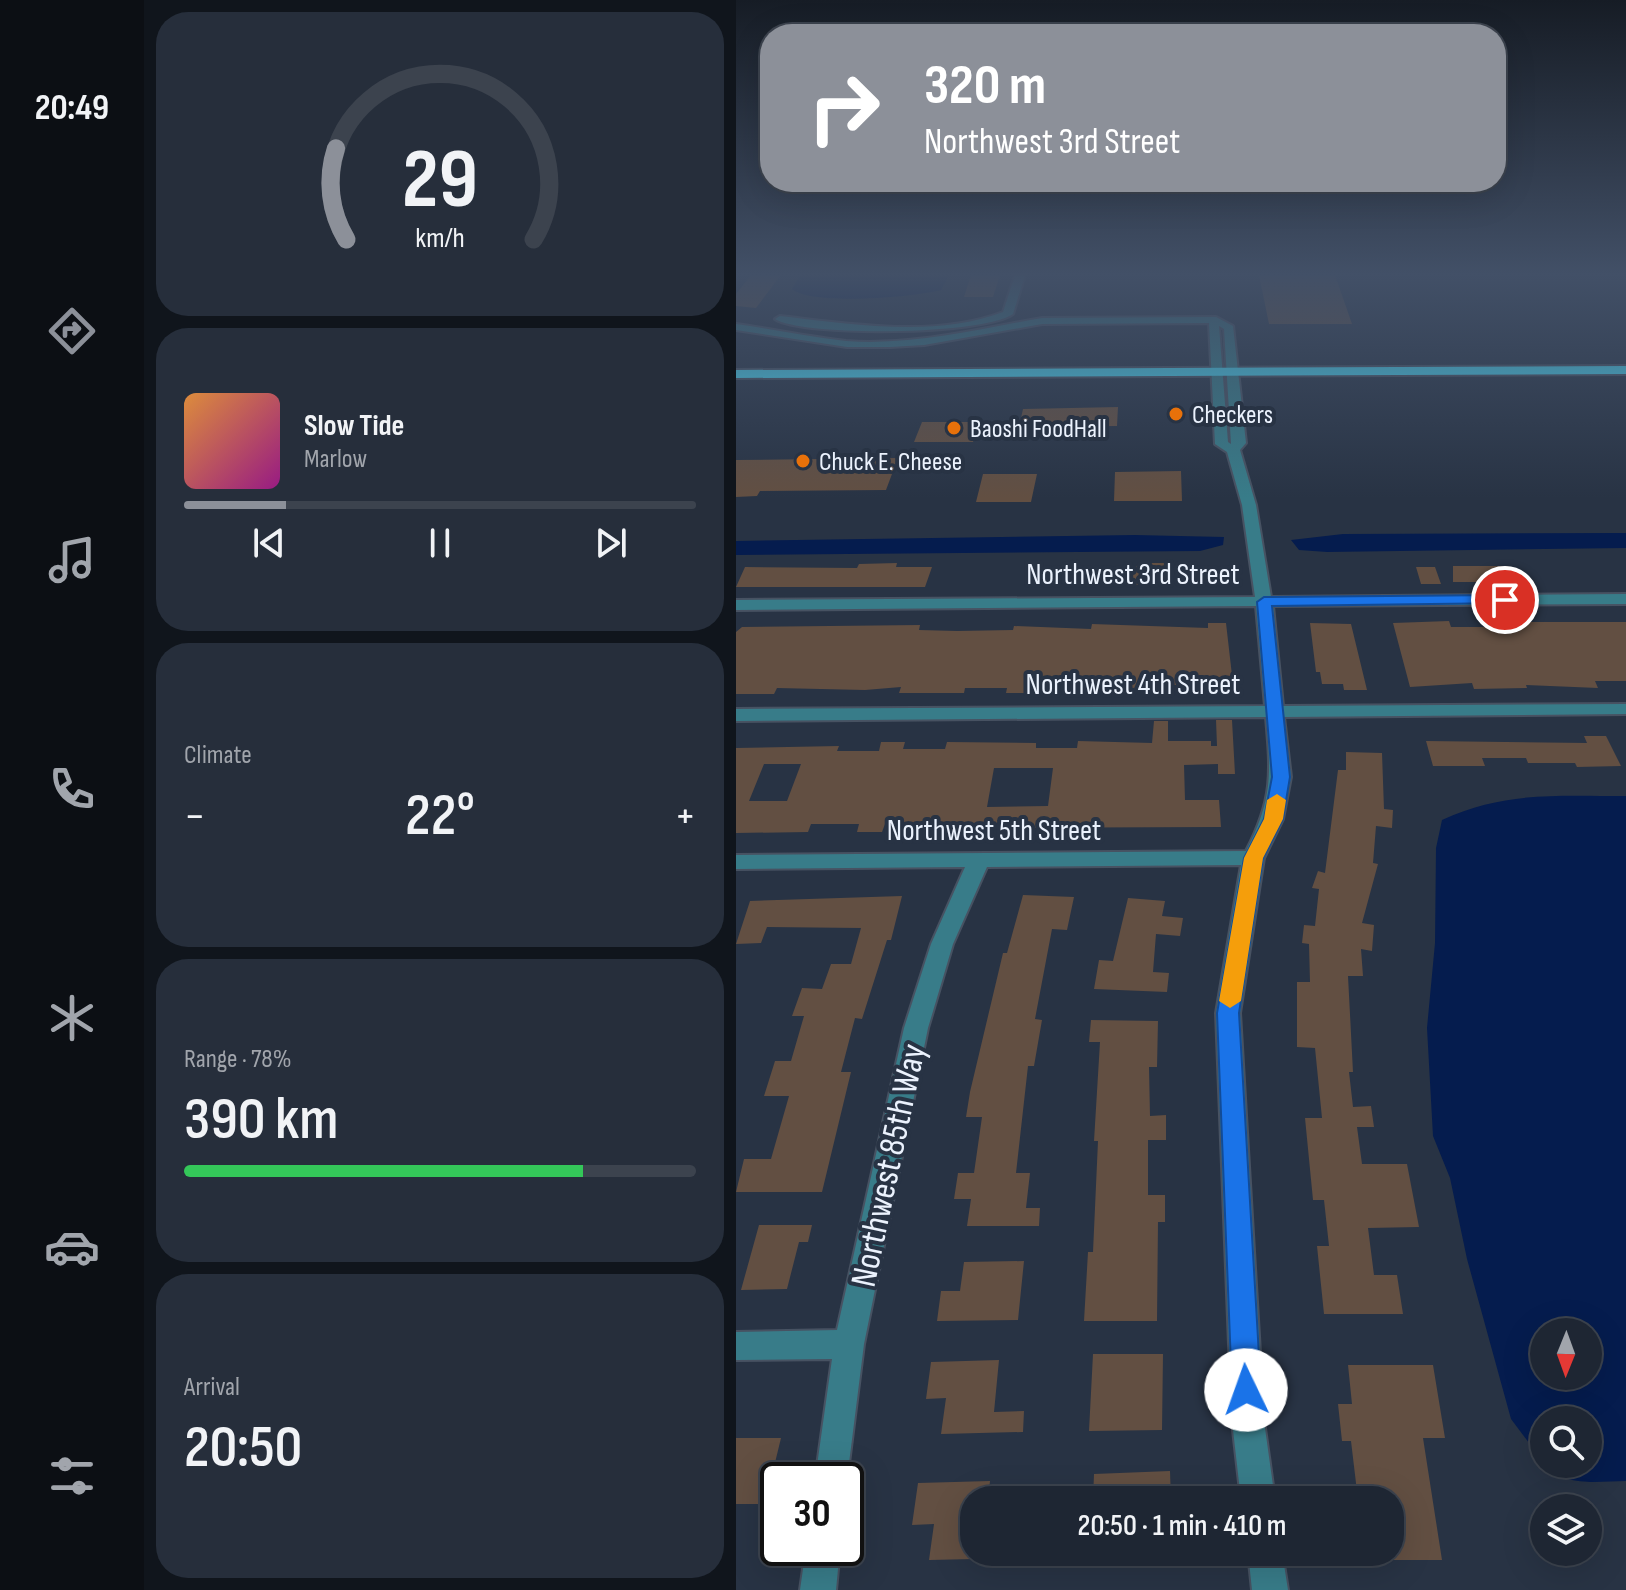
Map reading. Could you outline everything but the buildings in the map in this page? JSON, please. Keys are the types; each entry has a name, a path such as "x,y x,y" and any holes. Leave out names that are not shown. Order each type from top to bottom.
{"highway":[{"path":"736,374 1626,357"},
{"path":"736,360 1626,370"},
{"path":"736,368 911,360"}],"street":[{"path":"1220,349 1239,443 1233,450 1250,506 1264,602 1281,777 1273,819 1253,858 1228,1013 1248,1421 1256,1486"},
{"path":"1225,365 1227,349"},
{"name":"Northwest 3rd Street","path":"736,605 1626,599"},
{"name":"Northwest 4th Street","path":"736,715 1626,709"},
{"name":"Northwest 5th Street","path":"736,862 1253,858"},
{"name":"Northwest 85th Way","path":"834,1462 849,1344 916,1028 942,944 979,860"},
{"path":"736,1346 849,1344"},
{"path":"818,1590 821,1566"},
{"path":"1267,1566 1270,1590"}],"water":[{"path":"1626,533 1626,548 1327,552 1299,550 1291,540 1343,534"},
{"path":"1135,535 1224,537 1223,545 1200,551 736,555 736,541"},
{"path":"1555,796 1626,796 1626,1481 1594,1482 1565,1478 1602,1478 1602,1406 1530,1406 1530,1444 1511,1419 1467,1259 1450,1178 1433,1136 1427,1028 1435,943 1436,848 1442,820 1488,804"}],"slow traffic":[{"path":"1230,1001 1253,858 1273,819 1277,800"}],"place":[{"name":"Checkers","path":"1176,414"},
{"name":"Baoshi FoodHall","path":"954,428"},
{"name":"Chuck E. Cheese","path":"803,461"}],"route":[{"path":"1246,1390 1228,1013 1253,858 1273,819 1281,777 1264,602 1505,600"}]}
